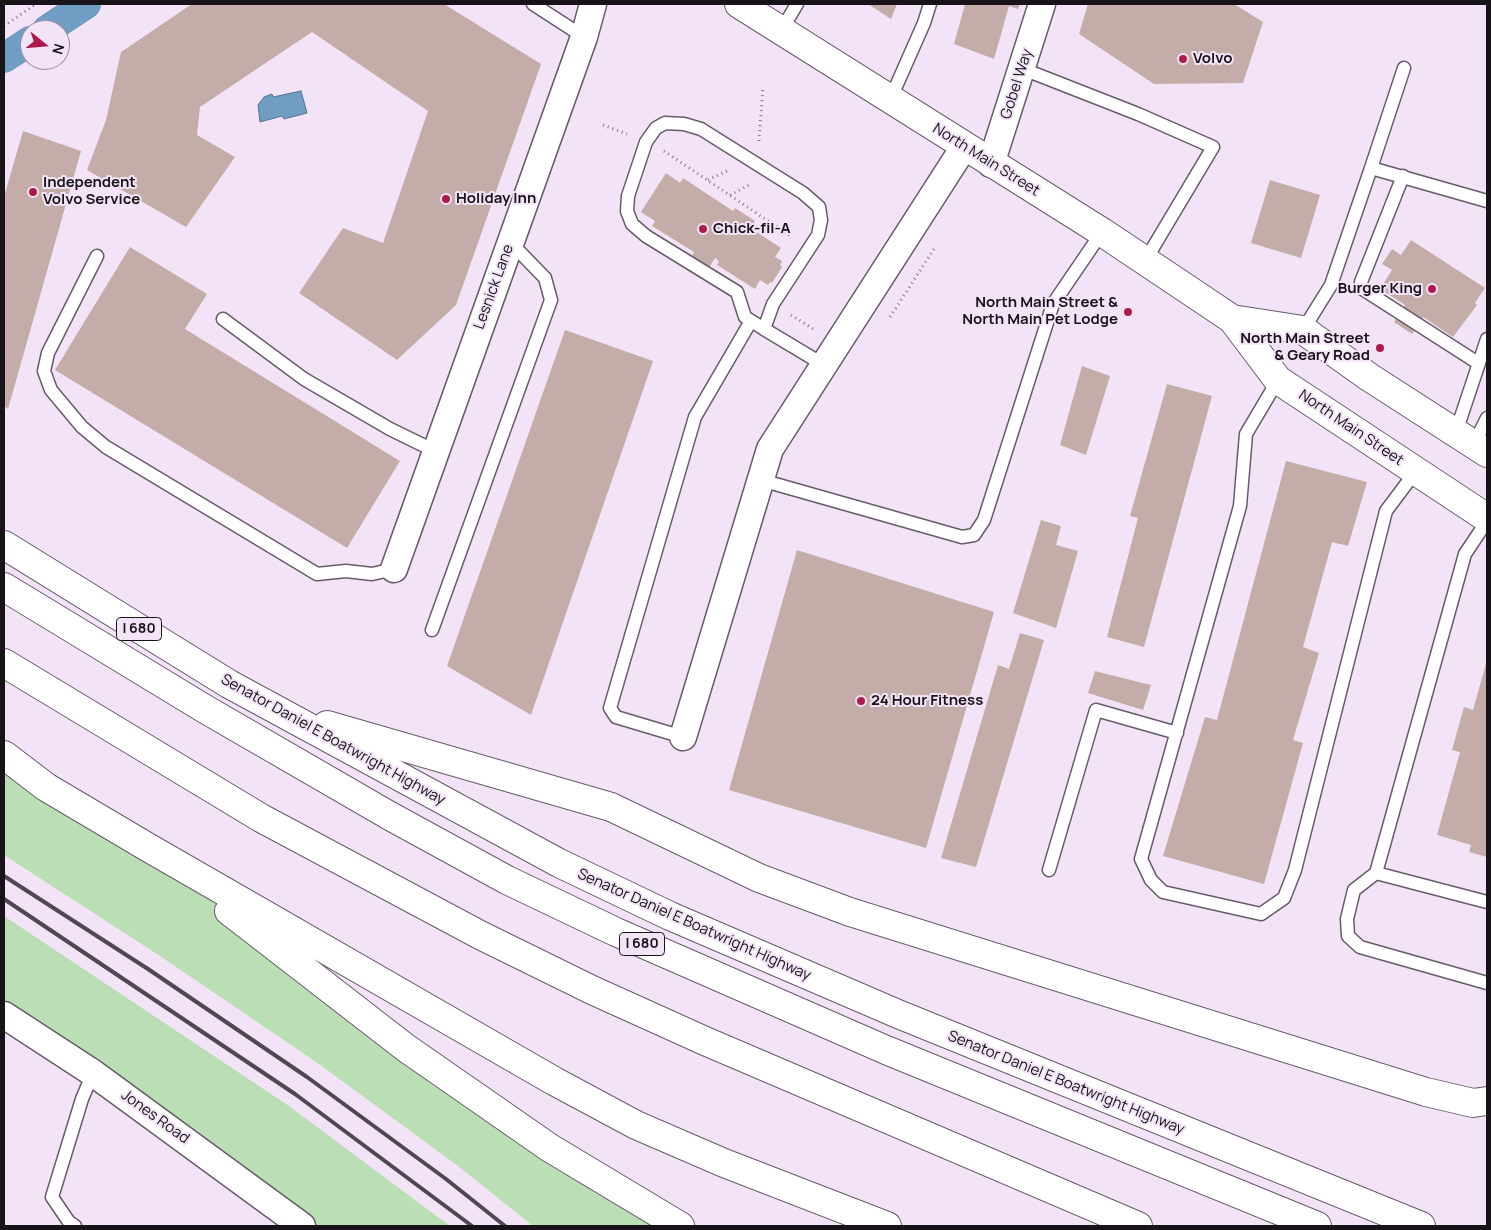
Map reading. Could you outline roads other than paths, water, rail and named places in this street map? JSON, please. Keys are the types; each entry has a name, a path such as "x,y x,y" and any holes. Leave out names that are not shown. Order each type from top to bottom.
{"main road":[{"name":"North Main Street","path":"739,4 1102,232 1232,319 1278,380 1487,519"},
{"name":"North Main Street","path":"1232,319 1303,330 1369,377 1472,443"},
{"name":"Senator Daniel E Boatwright Highway","path":"4,545 168,648 276,710 559,863 670,916 1012,1062 1421,1226"},
{"name":"I 680","path":"4,586 204,709 390,816 515,884 616,932 886,1050 1317,1226"},
{"path":"4,663 261,818 480,935 592,990 705,1041 1138,1226"},
{"path":"276,710 611,807 759,878 850,912 1426,1092 1474,1103 1487,1101"},
{"path":"4,755 46,787 149,848 545,1076 636,1125 724,1163 887,1226"},
{"path":"149,848 406,1048 550,1148 680,1226"}],"street":[{"name":"Lesnick Lane","path":"394,569 584,37 593,4"},
{"name":"Gobel Way","path":"991,164 1023,69 1042,4"},
{"path":"682,737 770,449 964,147"},
{"name":"Jones Road","path":"4,1015 93,1073 302,1226"}],"lane":[{"path":"533,4 584,37"},
{"path":"781,31 797,4"},
{"path":"890,100 924,23 930,4"},
{"path":"1303,330 1331,285 1404,68"},
{"path":"1023,69 1138,114 1213,148 1145,261"},
{"path":"764,329 773,304 818,235 821,220 819,207 803,193 701,128 684,124 665,123 656,128 646,142 628,196 626,211 632,224 646,236 737,292 745,317 764,329 824,365"},
{"path":"1371,168 1487,201"},
{"path":"1403,176 1361,282 1361,288 1478,363"},
{"path":"761,480 962,537 974,534 984,520 1053,304 1102,232"},
{"path":"432,630 551,300 545,278 510,242"},
{"path":"97,256 48,353 44,372 51,390 82,427 106,448 317,574 346,570 372,574 394,569"},
{"path":"224,319 304,380 390,429 436,451"},
{"path":"682,737 616,717 610,708 695,417 751,321"},
{"path":"1472,443 1478,363 1487,339"},
{"path":"1278,380 1246,434 1240,506 1141,859 1151,880 1163,892 1261,914 1284,898 1295,870 1386,511 1416,471"},
{"path":"1472,443 1487,418"},
{"path":"1487,519 1464,554 1376,873 1354,890 1347,919 1348,936 1360,947 1487,983"},
{"path":"1049,870 1096,710 1177,733"},
{"path":"1376,873 1487,902"},
{"path":"74,1226 68,1222 52,1197 82,1099 93,1073"}],"water":[{"path":"301,91 307,113 284,119 282,116 260,122 258,105 264,97 272,94 273,97"}],"waterway":[{"path":"62,20 86,4"},
{"path":"4,58 20,48"}],"railway":[{"path":"4,876 148,969 307,1077 446,1179 505,1226"},
{"path":"4,899 295,1094 472,1226"}],"place":[{"name":"Volvo","path":"1183,59"},
{"name":"Independent Volvo Service","path":"33,192"},
{"name":"Holiday Inn","path":"446,199"},
{"name":"Chick-fil-A","path":"703,229"},
{"name":"Burger King","path":"1432,289"},
{"name":"North Main Street & North Main Pet Lodge","path":"1128,312"},
{"name":"North Main Street & Geary Road","path":"1380,348"},
{"name":"24 Hour Fitness","path":"861,701"}]}
